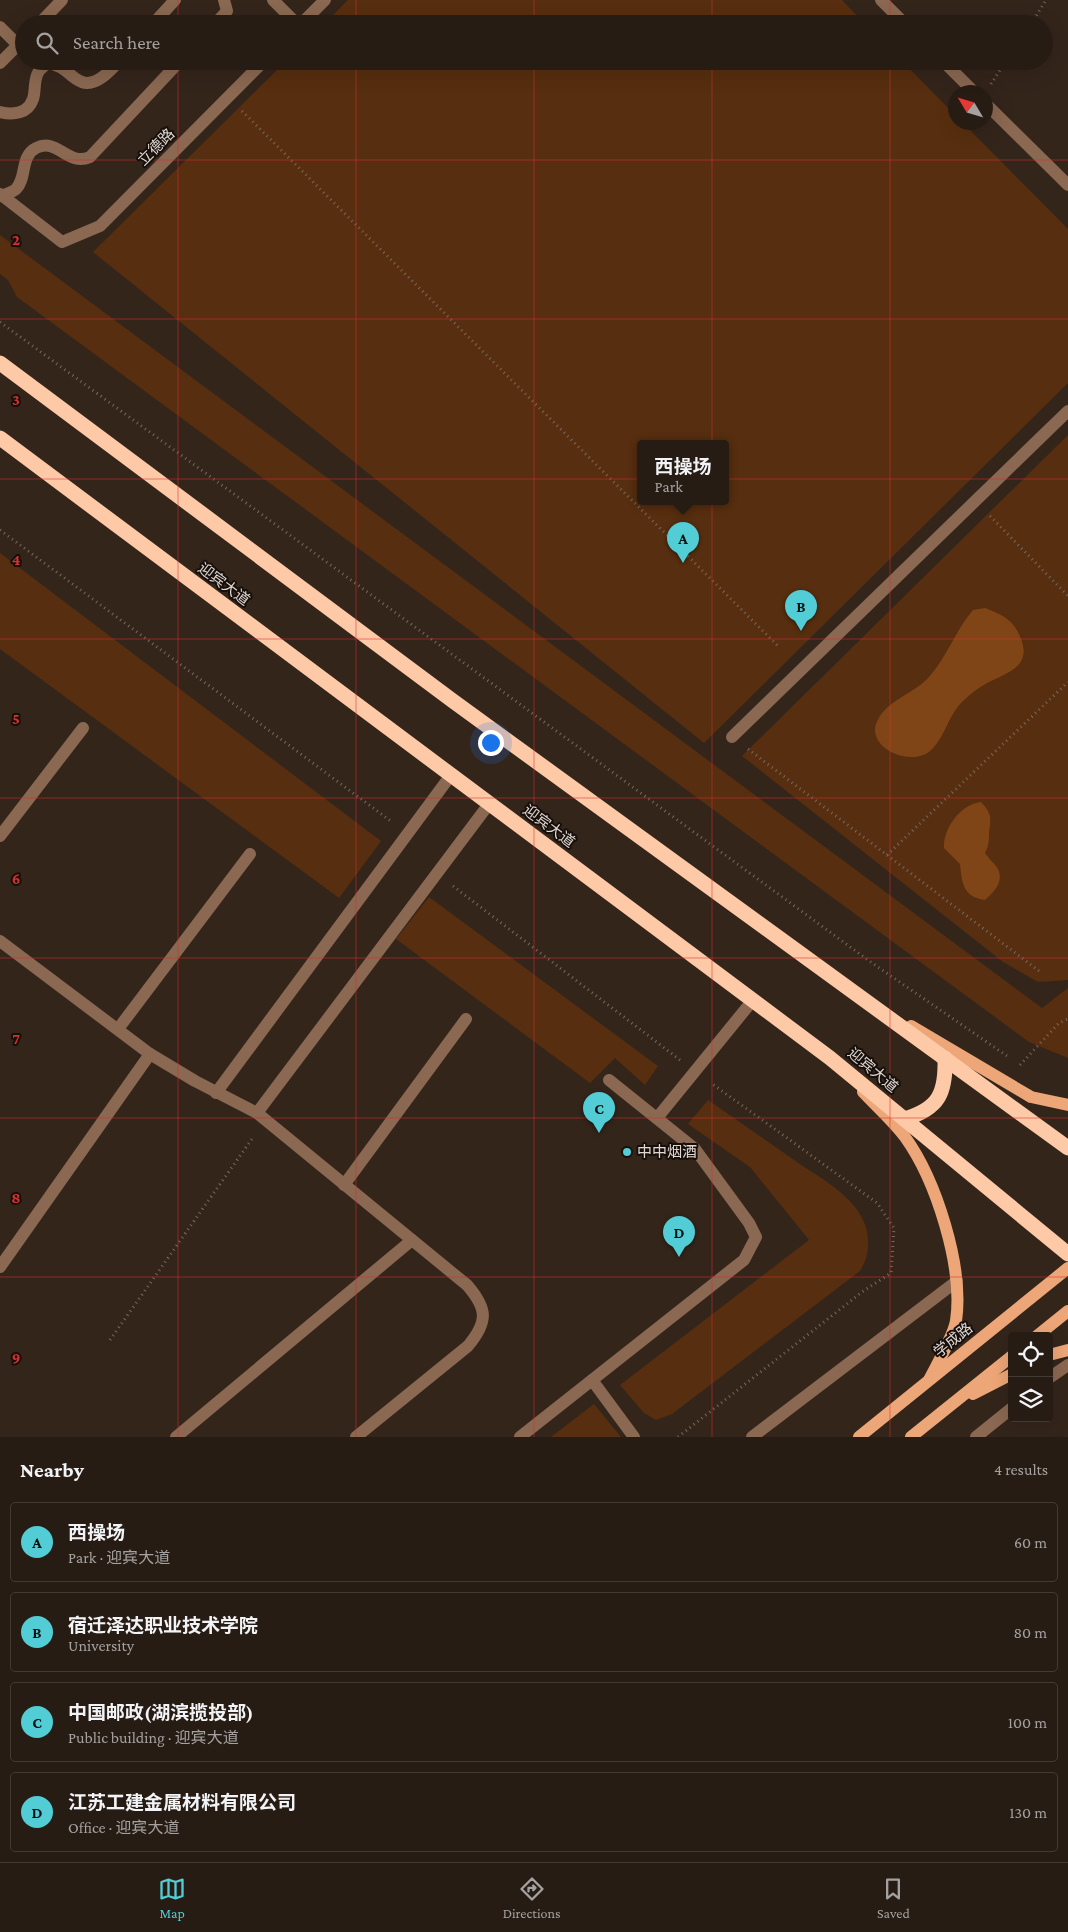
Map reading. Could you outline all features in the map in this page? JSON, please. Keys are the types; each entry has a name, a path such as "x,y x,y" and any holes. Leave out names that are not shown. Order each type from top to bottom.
{"highway":[{"path":"0,363 453,701 1068,1148"},
{"name":"迎宾大道","path":"0,438 830,1058 1068,1254"},
{"path":"904,1119 921,1114 935,1104 943,1089 946,1077 945,1058"}],"main road":[{"path":"866,1000 1031,1097 1068,1105"},
{"path":"830,1058 904,1136 926,1172 945,1224 957,1281 956,1322 929,1380"},
{"name":"学成路","path":"859,1437 1068,1268"},
{"path":"1042,1332 1068,1311"},
{"path":"1053,1354 1068,1350"},
{"path":"911,1437 1008,1359"},
{"path":"947,1408 1008,1376"}],"lane":[{"path":"163,15 175,0"},
{"path":"223,15 227,11 224,0"},
{"path":"273,0 288,15"},
{"path":"310,15 325,0"},
{"path":"881,0 896,15"},
{"path":"47,15 59,1"},
{"path":"0,27 15,38"},
{"path":"0,63 15,48"},
{"path":"0,112 17,114 26,109 33,98 34,83 40,70"},
{"path":"66,70 81,82 89,82 111,70"},
{"path":"1,195 16,190 20,182 23,166 34,149 43,145 50,144 72,158 83,160 90,157 172,70"},
{"name":"立德路","path":"1,195 62,242 100,226 255,70"},
{"path":"952,70 967,85"},
{"path":"993,111 1065,180"},
{"path":"732,737 1068,411"},
{"path":"0,836 83,728"},
{"path":"216,1093 451,775"},
{"path":"261,1117 489,804"},
{"path":"118,1029 250,854"},
{"path":"0,941 150,1054 261,1117 467,1285 477,1297 483,1313 480,1332 468,1346 356,1437"},
{"path":"657,1118 753,1000"},
{"path":"344,1185 466,1019"},
{"path":"0,1267 150,1054"},
{"path":"520,1437 744,1260 756,1238 749,1223 695,1149 609,1080"},
{"path":"176,1437 412,1240"},
{"path":"752,1437 957,1281"},
{"path":"1050,1377 1068,1365"},
{"path":"592,1380 634,1437"},
{"path":"976,1437 1008,1411"}],"path":[{"path":"1037,15 1046,0"},
{"path":"990,85 1000,70"},
{"path":"228,97 779,647"},
{"path":"0,322 872,963 1012,1059"},
{"path":"976,501 1068,596"},
{"path":"0,530 408,834"},
{"path":"887,855 1068,682"},
{"path":"732,737 1039,971"},
{"path":"437,873 695,1072 877,1203 894,1228 891,1273 862,1292 678,1437"},
{"path":"1028,1070 1020,1065 1058,1024 1068,1019"},
{"path":"110,1340 261,1117"}],"shaded area":[{"path":"348,0 842,0 856,15 333,15"},
{"path":"277,70 911,70 948,108 948,130 970,130 1068,229 1068,383 704,743 93,252"},
{"path":"0,235 1042,1008 1068,988 1068,1058 1029,1042 17,297 8,280 0,274"},
{"path":"1068,435 1068,980 1038,982 1003,962 742,756"},
{"path":"0,553 381,841 339,898 0,649"},
{"path":"985,608 1007,619 1015,627 1021,639 1023,649 1020,663 1009,672 987,683 968,696 958,707 939,740 930,751 912,757 893,753 885,748 878,741 875,733 876,724 880,716 893,703 915,689 929,677 973,610"},
{"path":"981,802 989,813 990,819 989,843 985,853 1000,874 995,890 985,900 972,896 968,892 963,883 960,864 944,848 944,840 955,818 967,807"},
{"path":"429,897 658,1066 645,1085 615,1058 590,1083 396,939"},
{"path":"708,1100 828,1182 849,1200 860,1214 867,1230 867,1255 860,1271 672,1414 656,1420 644,1413 620,1385 809,1240 750,1167 688,1124"},
{"path":"594,1404 621,1437 551,1437"}],"place":[{"name":"西操场","path":"683,563"},
{"name":"宿迁泽达职业技术学院","path":"801,631"},
{"name":"中国邮政(湖滨揽投部)","path":"599,1133"},
{"name":"中中烟酒","path":"627,1152"},
{"name":"江苏工建金属材料有限公司","path":"679,1257"}]}
